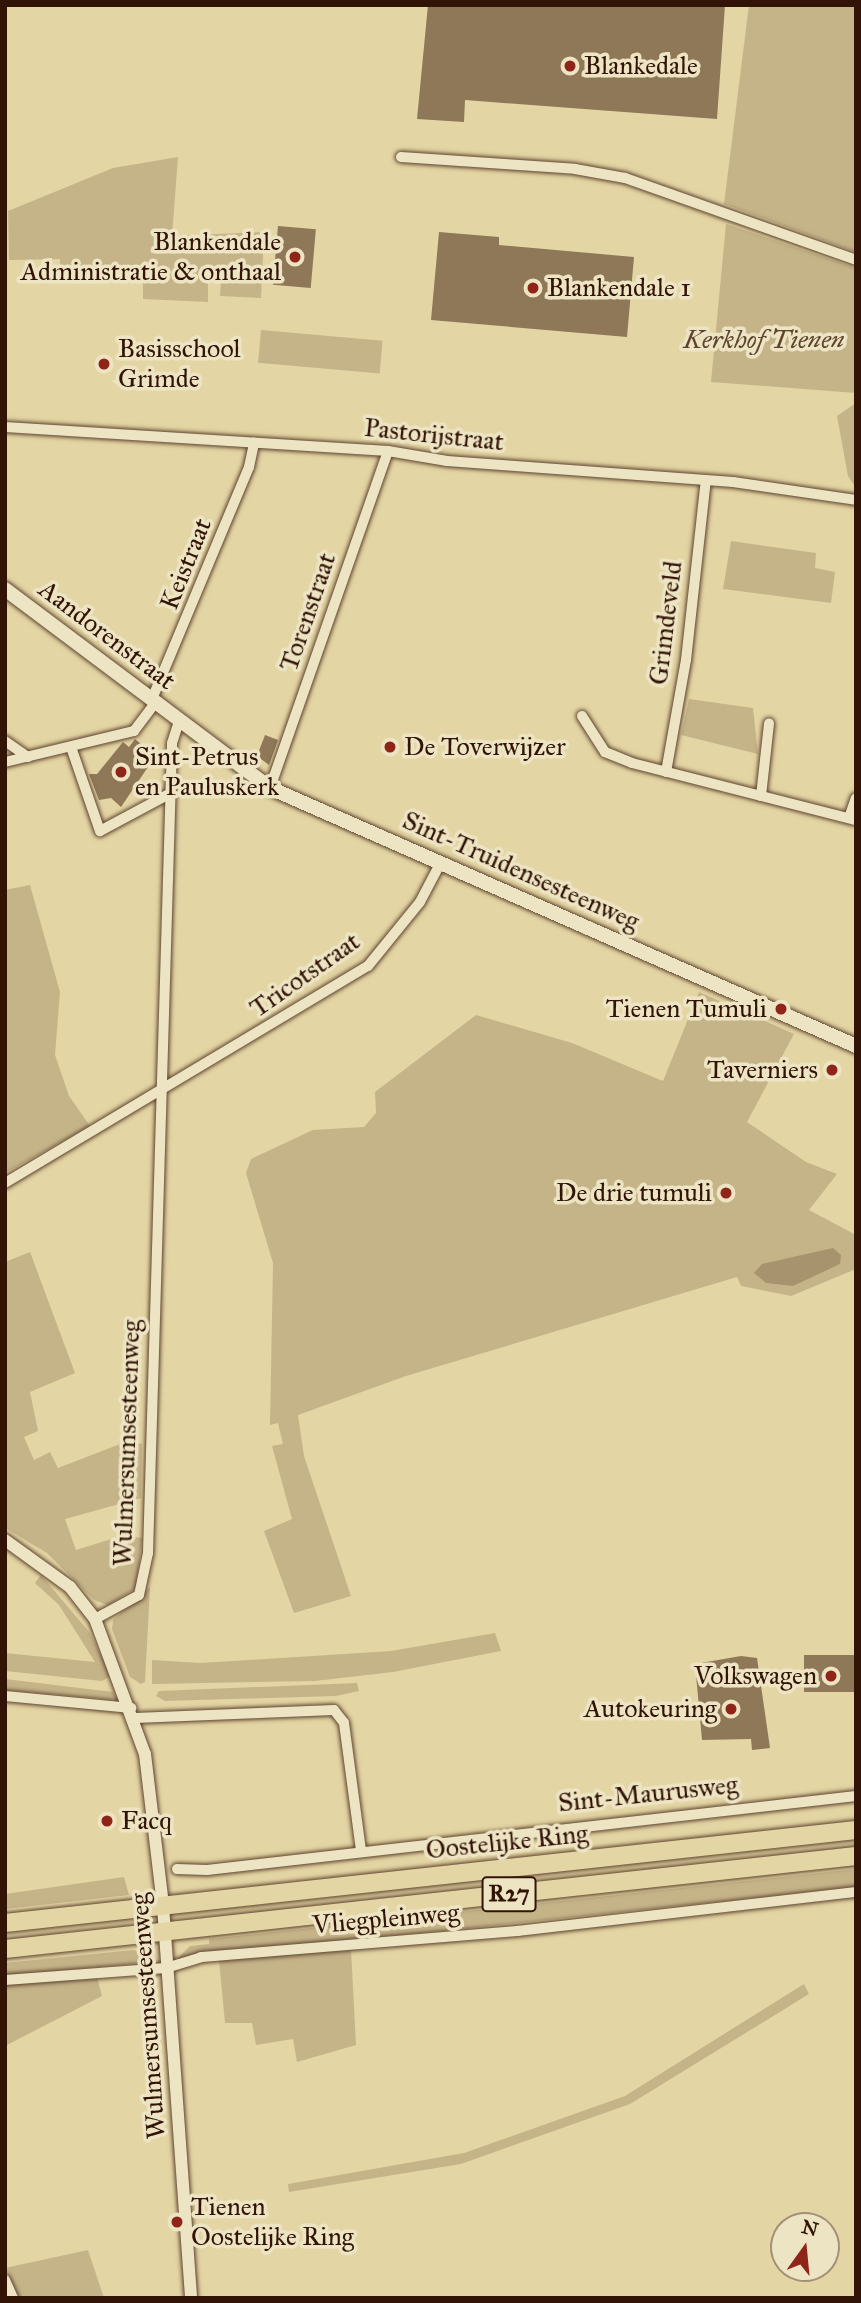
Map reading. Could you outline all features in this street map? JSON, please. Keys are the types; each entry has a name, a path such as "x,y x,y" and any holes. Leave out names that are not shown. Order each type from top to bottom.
{"highway":[{"name":"Oostelijke Ring","path":"163,1906 856,1830"},
{"name":"Oostelijke Ring","path":"163,1932 856,1856"},
{"name":"R27","path":"5,1923 163,1906"},
{"name":"R27","path":"5,1949 163,1932"}],"main road":[{"name":"Aandorenstraat","path":"5,589 179,721"},
{"name":"Sint-Truidensesteenweg","path":"179,721 270,788 856,1046"}],"street":[{"path":"401,156 575,169 625,178 856,260"},
{"name":"Pastorijstraat","path":"5,427 388,451 447,461 706,480 856,500"},
{"name":"Keistraat","path":"5,762 134,731 154,700 244,480 254,443"},
{"name":"Torenstraat","path":"270,788 388,451"},
{"name":"Grimdeveld","path":"666,772 686,660 706,480"},
{"path":"582,716 604,752 666,772 852,819 856,798"},
{"name":"Wulmersumsesteenweg","path":"179,721 172,743 146,1574 139,1595 95,1619 133,1713 150,1778 163,1906 191,2298"},
{"path":"761,796 769,723"},
{"path":"5,741 28,757"},
{"path":"72,747 100,831 171,793"},
{"name":"Tricotstraat","path":"5,1182 162,1092 368,966 420,902 442,862"},
{"path":"5,1540 70,1587 95,1619"},
{"path":"5,1696 133,1713 334,1710 344,1723 361,1852"},
{"name":"Sint-Maurusweg","path":"177,1869 361,1852 856,1796"},
{"name":"Vliegpleinweg","path":"5,1980 166,1968 201,1957 519,1931 856,1892"},
{"path":"5,2280 13,2298"}],"green space":[{"path":"749,5 856,5 856,252 724,204"},
{"path":"178,157 172,236 264,232 261,298 220,296 221,279 215,274 208,280 208,302 143,299 143,281 60,278 60,259 9,260 8,211 113,168"},
{"name":"Kerkhof Tienen","path":"726,224 856,268 856,393 711,382"},
{"path":"261,330 383,341 380,374 258,363"},
{"name":"Kerkhof Tienen","path":"856,403 856,488 848,476 837,416"},
{"path":"731,541 816,553 815,568 835,572 831,603 723,589"},
{"path":"689,699 753,708 758,754 681,735"},
{"path":"30,885 60,992 55,1055 69,1096 90,1126 5,1173 5,890"},
{"path":"699,992 794,1034 747,1122 806,1162 837,1174 809,1210 856,1235 856,1269 791,1296 741,1286 737,1277 406,1376 298,1415 304,1456 351,1596 294,1613 264,1531 292,1519 272,1446 283,1444 278,1423 270,1425 273,1263 246,1173 251,1159 313,1130 364,1127 376,1113 375,1092 476,1015 572,1043 663,1081"},
{"path":"30,1252 75,1373 30,1392 38,1431 24,1437 34,1460 50,1452 58,1468 128,1441 142,1444 141,1498 65,1519 76,1550 124,1535 142,1538 136,1588 108,1605 94,1600 47,1553 5,1528 5,1262"},
{"path":"41,1575 90,1633 111,1676 102,1681 5,1671 5,1653 95,1662 59,1605 35,1583"},
{"path":"150,1587 145,1682 141,1684 130,1677 112,1629 113,1620"},
{"path":"495,1633 501,1651 393,1672 315,1681 152,1684 152,1660 201,1663 391,1651"},
{"path":"5,1679 113,1692 118,1700 5,1690"},
{"path":"357,1683 359,1691 336,1696 165,1701 156,1696 159,1691"},
{"path":"856,1869 856,1887 177,1959 190,1946 209,1944 209,1939"},
{"path":"124,1877 129,1895 5,1909 5,1894"},
{"path":"351,1949 356,2045 297,2062 293,2039 256,2045 252,2023 225,2023 219,1960"},
{"path":"133,1950 149,1953 152,1962 5,1976 5,1963"},
{"path":"97,1977 102,1996 5,2046 5,1985"},
{"path":"804,1984 809,1994 630,2104 461,2164 289,2192 288,2184 464,2153 625,2096"},
{"path":"88,2250 104,2298 19,2298 5,2268"}],"shaded area":[{"path":"833,1248 841,1255 840,1264 793,1286 766,1283 754,1273 762,1264"}],"building":[{"name":"Blankedale","path":"428,5 725,5 717,119 465,100 464,122 417,119"},
{"name":"Blankendale Administratie & onthaal","path":"278,226 316,229 311,288 273,285"},
{"name":"Blankendale 1","path":"439,232 499,237 499,245 634,257 627,337 431,320"},
{"path":"265,735 278,740 269,765 257,756"},
{"name":"Sint-Petrus en Pauluskerk","path":"135,739 152,753 145,760 150,764 121,807 111,798 99,800 89,774 97,774 123,742 129,747"},
{"name":"Volkswagen","path":"804,1655 856,1655 856,1692 804,1692"},
{"name":"Autokeuring","path":"741,1656 757,1658 770,1748 752,1750 751,1739 702,1740 695,1664"}],"place":[{"name":"Blankedale","path":"570,66"},
{"name":"Blankendale Administratie & onthaal","path":"295,257"},
{"name":"Blankendale 1","path":"533,288"},
{"name":"Basisschool Grimde","path":"104,364"},
{"name":"De Toverwijzer","path":"390,747"},
{"name":"Sint-Petrus en Pauluskerk","path":"121,772"},
{"name":"Tienen Tumuli","path":"781,1009"},
{"name":"Taverniers","path":"832,1070"},
{"name":"De drie tumuli","path":"726,1193"},
{"name":"Volkswagen","path":"831,1676"},
{"name":"Autokeuring","path":"731,1709"},
{"name":"Facq","path":"107,1821"},
{"name":"Tienen Oostelijke Ring","path":"177,2222"}]}
